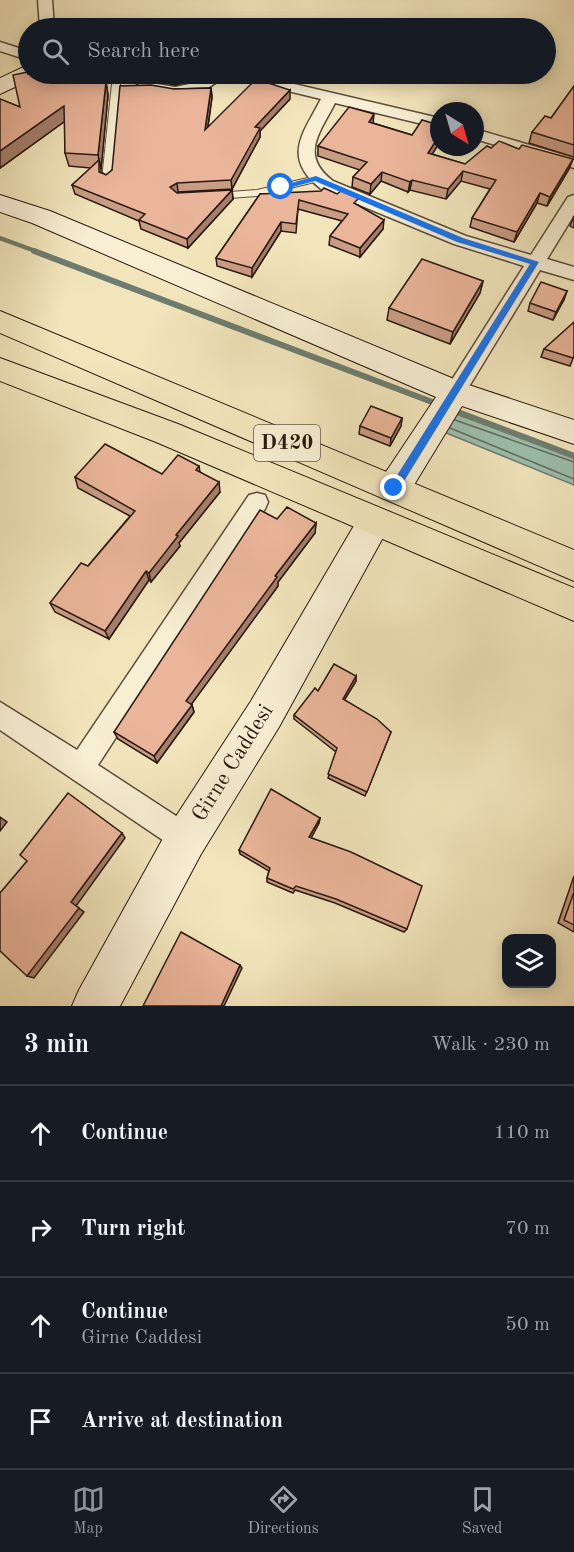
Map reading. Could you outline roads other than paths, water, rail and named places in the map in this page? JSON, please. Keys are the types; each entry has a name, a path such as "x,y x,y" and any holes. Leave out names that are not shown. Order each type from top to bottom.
{"main road":[{"name":"D420","path":"0,321 574,566"},
{"name":"D420","path":"0,369 167,433 574,605"}],"street":[{"path":"45,0 46,18"},
{"path":"0,46 18,72"},
{"path":"148,84 154,88 180,90 201,84"},
{"path":"279,84 430,121"},
{"path":"331,96 306,149 307,166 316,179 460,240 574,274"},
{"path":"484,137 574,163"},
{"path":"394,488 574,201"},
{"path":"0,203 41,217 455,392 574,432"},
{"path":"80,769 257,502"},
{"name":"Girne Caddesi","path":"94,1006 186,839 265,714 374,522"},
{"path":"0,715 186,839"}],"lane":[{"path":"107,179 115,84"},
{"path":"206,196 257,193 316,179"}],"water":[{"path":"448,411 574,457 574,485 439,430"}],"waterway":[{"path":"0,238 38,252"},
{"path":"34,251 440,405"},
{"path":"450,409 574,456"}]}
